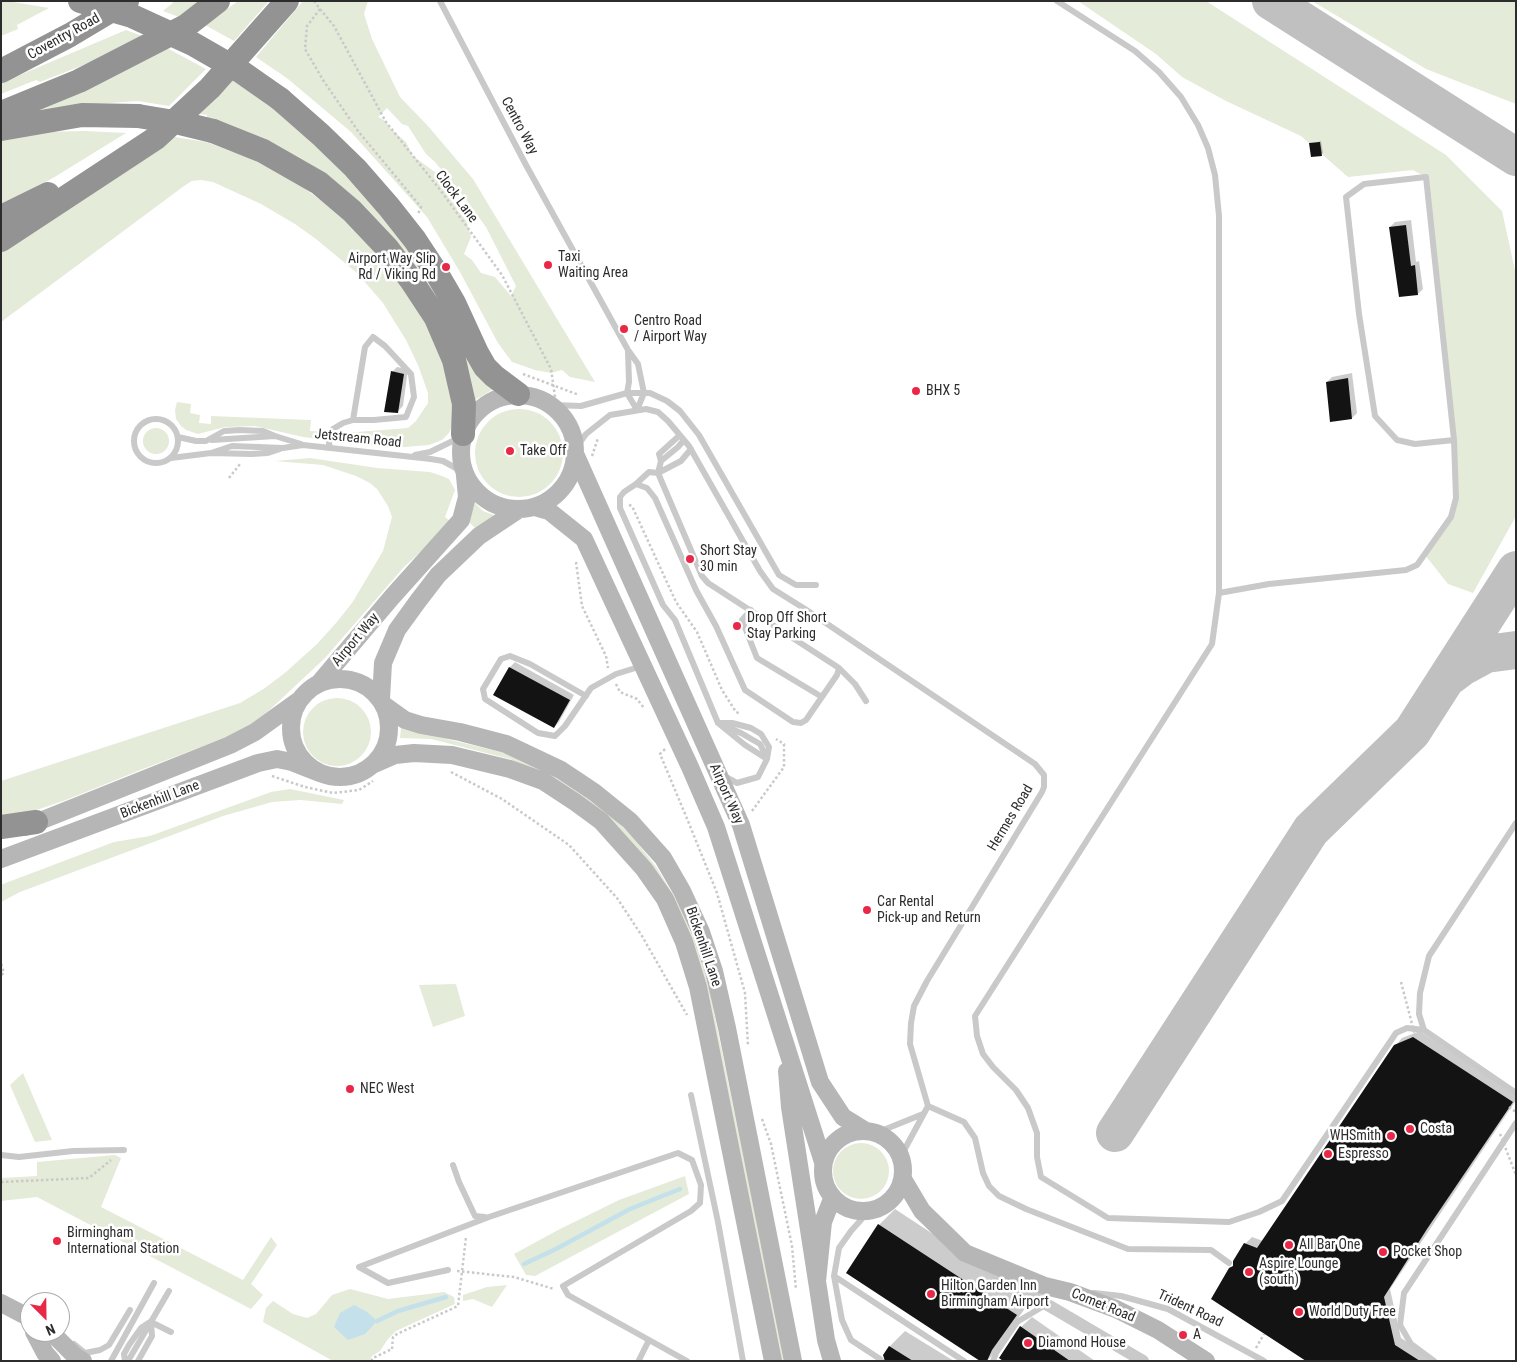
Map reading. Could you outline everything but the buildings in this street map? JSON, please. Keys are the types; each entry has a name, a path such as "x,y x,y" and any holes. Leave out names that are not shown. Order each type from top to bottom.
{"highway":[{"path":"80,1 132,16 193,44 240,71 280,99 321,135 356,168 415,240 454,303 485,366 494,376 518,394"},
{"path":"1,55 126,1"},
{"name":"Coventry Road","path":"1,70 70,35 126,1"},
{"path":"1,113 79,81 186,26 218,1"},
{"path":"1,240 156,138 210,88 287,1"},
{"path":"1,129 82,115 138,116 180,123 213,131 263,152 319,183 352,211 387,248 436,318 454,360 464,404 462,436"},
{"path":"1,218 156,138"},
{"path":"1,827 36,822"}],"street":[{"path":"518,394 538,397 553,406 570,425 576,452 571,476 559,492 547,502 526,508 498,506 480,496 464,474 460,456 462,436 473,415 482,406 495,398 518,394"},
{"name":"Airport Way","path":"576,452 741,825 820,1082 843,1117 870,1132"},
{"name":"Airport Way","path":"320,682 461,520 467,497 464,474"},
{"name":"Airport Way","path":"382,702 383,663 397,630 438,576 479,536 526,508 549,511 584,539 644,666 716,827 823,1162"},
{"path":"333,679 347,679 360,682 371,689 382,702 389,718 390,731 387,744 374,773 333,777 320,773 308,766 299,755 293,742 290,728 292,714 298,701 308,690 320,682 333,679"},
{"name":"Bickenhill Lane","path":"1,836 230,745 255,732 298,701"},
{"name":"Bickenhill Lane","path":"382,702 405,720 506,744 561,770 594,792 630,821 663,858 682,891 701,932 714,972 727,1028 792,1361"},
{"name":"Bickenhill Lane","path":"374,773 395,755 414,753 452,755 510,769 544,781 575,802 622,843 644,869 665,899 684,942 698,987 773,1361"},
{"name":"Bickenhill Lane","path":"1,860 258,763 277,759 292,762 320,773"},
{"path":"785,1040 790,1107 826,1340 832,1361"},
{"path":"870,1132 892,1143 901,1156 903,1179 897,1193 886,1204 869,1212 850,1210 832,1198 824,1186 823,1162 830,1146 843,1135 870,1132"},
{"path":"903,1179 922,1211 965,1253 1007,1281 1143,1361"},
{"path":"817,1281 823,1222 832,1198"},
{"name":"Comet Road","path":"965,1253 1045,1286 1070,1292 1116,1309 1158,1330 1206,1361"},
{"path":"39,1342 46,1357"},
{"path":"61,1342 76,1357 84,1361"}],"lane":[{"name":"Centro Way","path":"440,1 479,79 628,350 638,364 644,393"},
{"path":"1056,1 1135,51 1159,72 1181,97 1194,118 1208,148 1215,175 1220,216 1219,593 1212,644 975,1016 977,1036 983,1054 992,1067 1016,1090 1028,1108 1037,1133 1037,1158 1041,1177 1108,1218 1230,1222 1259,1212 1282,1201 1396,1033 1407,1028 1424,1030 1516,1093"},
{"path":"1219,593 1269,584 1406,570 1417,565 1451,517 1456,498 1454,440 1426,177 1364,184 1346,197 1359,314 1375,416 1397,440 1415,444 1454,440"},
{"path":"330,448 328,437 333,429 353,420 406,417 414,397 411,374 385,346 373,337 365,347 353,420"},
{"path":"628,350 629,382 627,393 637,410"},
{"path":"553,406 581,406 627,393 650,393 667,401 680,411 700,436 779,575 796,585 816,585"},
{"path":"637,410 644,393"},
{"name":"Hermes Road","path":"637,410 646,409 658,412 682,437 691,449 760,571 773,589 800,605 1035,764 1044,775 1042,792 927,981 914,1006 910,1044 928,1106"},
{"path":"576,452 586,434 610,416 637,410"},
{"path":"169,459 177,449 178,437 175,429 169,423 154,419 142,424 135,434 134,445 141,457 154,463 183,456 211,453 232,446 283,448 303,445"},
{"path":"178,437 196,442 224,432 240,430 263,432 303,445"},
{"name":"Jetstream Road","path":"409,457 430,452 462,436"},
{"path":"682,437 678,448 661,461 658,473 702,576 708,583 838,668 855,684 866,701"},
{"name":"Jetstream Road","path":"303,445 444,461 464,474"},
{"path":"691,449 681,461 658,473 650,472 624,492 620,497 620,508 663,605 675,620 718,723 745,745 767,759"},
{"path":"636,484 647,488 654,498 745,690 793,722 801,723 806,720 837,675 838,668"},
{"path":"696,590 708,583"},
{"path":"751,610 742,620 757,658 822,697"},
{"path":"586,696 530,664 510,656 502,659 483,689 485,699 538,733 555,736 565,726 586,696 591,688 612,676 644,666"},
{"path":"716,772 737,783 758,777 767,759 769,747 761,734 751,728 732,723 718,723"},
{"path":"1424,1030 1419,1014 1420,993 1429,956 1516,823"},
{"path":"691,1095 718,1222 743,1361"},
{"path":"901,1156 928,1106 964,1122 975,1138 982,1173 989,1186 999,1196 1026,1209 1128,1248 1212,1250 1229,1264"},
{"path":"870,1132 923,1114"},
{"path":"1434,1361 1411,1344 1400,1325 1404,1293 1516,1123"},
{"path":"1,1155 19,1157 73,1151 124,1150"},
{"path":"448,1270 388,1283 359,1268 489,1217 678,1153 692,1160 701,1185 700,1203 691,1211 563,1286 568,1296 687,1361"},
{"path":"453,1165 475,1216 489,1217"},
{"path":"869,1212 851,1231 839,1248 834,1276 842,1320 851,1340 880,1359"},
{"path":"834,1276 964,1361"},
{"path":"110,1361 154,1283"},
{"path":"126,1361 124,1354 141,1328 151,1322 169,1291"},
{"name":"Trident Road","path":"1070,1292 1121,1296 1168,1309 1264,1361"},
{"path":"993,1361 996,1353 1017,1322 1047,1304"},
{"path":"70,1340 85,1353 100,1350 109,1344 130,1310"},
{"path":"151,1322 171,1332"},
{"path":"138,1361 152,1336 151,1322"},
{"path":"640,1361 638,1360 649,1340"}],"path":[{"name":"Clock Lane","path":"314,1 334,26 386,122 441,192 502,276 516,299 530,331 551,369 555,391 553,406"},
{"path":"320,9 308,26 305,49 323,80 358,131 421,207 416,217"},
{"path":"229,478 240,464 248,462"},
{"path":"620,502 632,506 676,602 697,632 722,690 736,712 744,717"},
{"path":"576,556 582,606 606,656 608,668 620,692 637,698 648,714"},
{"path":"752,811 784,767 784,744 776,738"},
{"path":"660,754 667,747"},
{"path":"448,770 502,799 569,845 617,898 642,936 688,1019"},
{"path":"270,776 333,794 359,790 374,773"},
{"path":"1,964 4,973 1,975"},
{"path":"1401,982 1416,1039"},
{"path":"1510,1107 1516,1112"},
{"path":"1500,1134 1516,1175"},
{"path":"1,1182 89,1178 124,1150"},
{"path":"371,1361 373,1358 393,1349 393,1338 396,1334 458,1306 467,1225"},
{"path":"462,1272 514,1277 556,1290 566,1290"}],"green space":[{"path":"1,1 49,8 17,25 18,29 1,36"},
{"path":"175,1 200,1 179,17 163,11"},
{"path":"238,1 269,1 234,41 205,25"},
{"path":"303,1 368,1 364,14 372,39 400,97 428,126 473,179 595,382 570,377 562,370 551,373 512,362 498,343 460,272 427,217 351,132 288,79 256,57","holes":["387,108 402,124 408,126 426,154 464,197 486,227 516,286 511,296 495,277 481,273 472,260 464,254 471,237 466,220 457,210 455,198 435,172 413,156 406,142 384,120 378,117"]},
{"path":"1078,1 1206,1 1446,155 1502,211 1516,275 1516,516 1473,593 1448,584 1425,555 1451,517 1456,498 1454,440 1426,177 1413,170 1348,177 1301,136 1226,101 1182,77 1156,54"},
{"path":"1312,1 1516,1 1516,104 1426,69"},
{"path":"126,30 145,37 86,64 40,82 36,80 1,94 1,83"},
{"path":"167,48 206,69 169,106 138,101 82,105 23,115 22,112 153,56"},
{"path":"231,79 274,105 312,136 404,240 495,388 470,403 384,236 205,121 207,115 195,113"},
{"path":"85,131 126,133 53,178 1,205 1,141 39,132"},
{"path":"168,136 206,142 249,158 286,175 327,205 369,240 395,270 441,348 455,420 449,433 442,440 429,445 392,448 303,437 255,426 225,427 198,434 181,426 176,419 175,410 177,402 191,404 190,413 200,415 199,423 211,424 211,416 311,420 310,431 344,433 408,428 416,421 428,403 428,393 406,340 383,303 357,273 295,224 261,204 213,182 192,181 184,186 1,322 1,251"},
{"path":"519,409 536,412 544,416 556,428 560,436 563,453 560,470 556,478 544,490 536,494 519,497 502,494 494,490 482,478 478,470 475,453 478,436 482,428 494,416 502,412"},
{"path":"156,428 165,432 169,441 165,450 156,454 147,450 143,441 147,432"},
{"path":"310,458 377,468 430,472 449,479 455,490 445,517 450,521 404,567 325,658 260,719 232,735 66,800 1,822 1,781 240,703 265,688 286,672 317,644 336,623 352,603 383,551 392,517 388,506 377,489 356,476 323,465 275,461"},
{"path":"475,503 483,511 494,515 476,529 468,521"},
{"path":"337,698 350,701 361,708 368,719 371,732 368,745 361,756 350,763 337,766 324,763 313,756 306,745 303,732 306,719 313,708 324,701"},
{"path":"401,728 509,754 573,786 611,816 634,838 657,868 677,901 695,939 708,983 785,1361 779,1361 673,903 551,778 510,759 431,739 400,738"},
{"path":"290,789 344,800 342,804 301,800 272,802 223,816 20,892 1,902 1,885 3,884 114,842 150,836 271,792"},
{"path":"456,984 465,1016 433,1027 419,985"},
{"path":"23,1073 52,1140 35,1142 10,1085"},
{"path":"861,1143 872,1145 881,1151 887,1160 889,1171 887,1182 881,1191 872,1197 861,1199 850,1197 841,1191 835,1182 833,1171 835,1160 841,1151 850,1145"},
{"path":"115,1155 121,1158 101,1207 243,1280 271,1237 277,1245 251,1284 263,1295 251,1309 37,1197 1,1201 1,1178 37,1176 37,1162"},
{"path":"685,1176 689,1194 535,1276 526,1275 514,1254 619,1200"},
{"path":"507,1285 492,1307 473,1299 463,1301 463,1295 487,1287"},
{"path":"350,1289 388,1299 444,1292 454,1297 455,1304 396,1331 369,1361 333,1361 263,1322 266,1308 273,1301 293,1314 307,1318 316,1314 332,1295"}],"water":[{"path":"354,1305 367,1312 377,1321 365,1334 348,1340 334,1327 340,1313"}],"waterway":[{"path":"524,1264 630,1209 680,1189"},
{"path":"377,1321 398,1311 446,1297"}],"taxiway":[{"path":"1271,1 1516,157"},
{"path":"1115,1133 1311,830 1412,732 1516,570"},
{"path":"1450,676 1486,654 1516,650"}],"place":[{"name":"Taxi Waiting Area","path":"548,265"},
{"name":"Airport Way Slip Rd / Viking Rd","path":"446,267"},
{"name":"Centro Road / Airport Way","path":"624,329"},
{"name":"BHX 5","path":"916,391"},
{"name":"Take Off","path":"510,451"},
{"name":"Short Stay 30 min","path":"690,559"},
{"name":"Drop Off Short Stay Parking","path":"737,626"},
{"name":"Car Rental Pick-up and Return","path":"867,910"},
{"name":"NEC West","path":"350,1089"},
{"name":"Costa","path":"1410,1129"},
{"name":"WHSmith","path":"1391,1136"},
{"name":"Espresso","path":"1328,1154"},
{"name":"Birmingham International Station","path":"57,1241"},
{"name":"All Bar One","path":"1289,1245"},
{"name":"Pocket Shop","path":"1383,1252"},
{"name":"Aspire Lounge (south)","path":"1249,1272"},
{"name":"Hilton Garden Inn Birmingham Airport","path":"931,1294"},
{"name":"World Duty Free","path":"1299,1312"},
{"name":"A","path":"1183,1335"},
{"name":"Diamond House","path":"1028,1343"}]}
